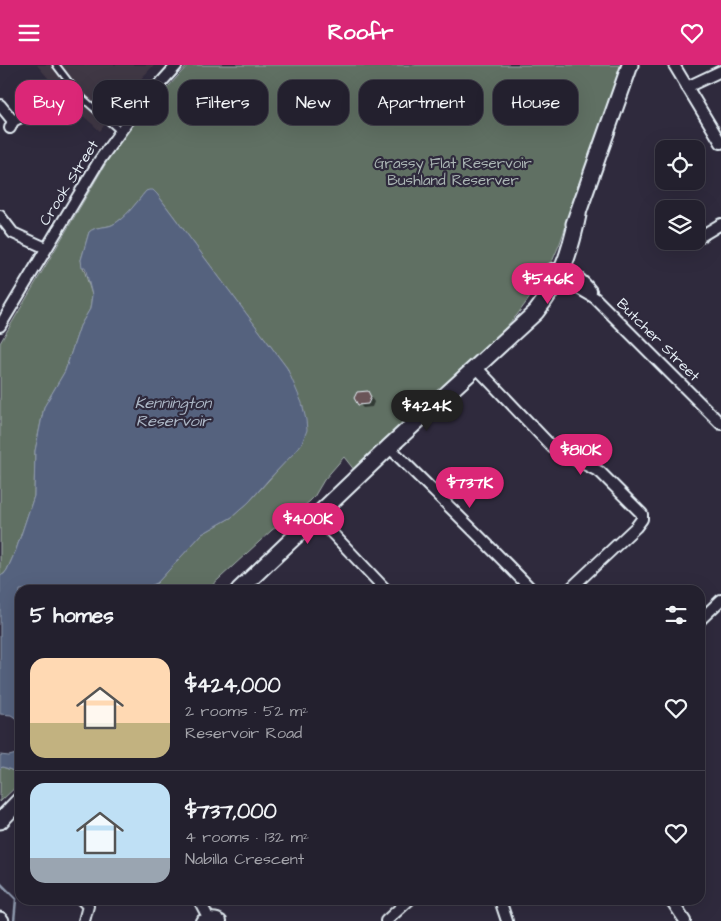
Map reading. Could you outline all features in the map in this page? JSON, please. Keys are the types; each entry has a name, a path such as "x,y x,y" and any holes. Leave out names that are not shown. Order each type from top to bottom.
{"main road":[{"path":"243,585 476,367 557,272 630,65"},
{"path":"2,818 15,805"}],"street":[{"name":"Crook Street","path":"0,326 99,161 136,110 177,65"},
{"path":"674,65 721,143"},
{"path":"687,87 721,71"},
{"path":"0,105 12,125 15,123"},
{"path":"0,216 13,233 46,248"},
{"path":"705,234 721,224"},
{"name":"Butcher Street","path":"557,272 583,281 595,298 721,424"},
{"path":"476,367 553,448 600,472 642,513 642,519 636,527 574,585"},
{"path":"389,447 527,585"},
{"path":"316,516 381,585"},
{"path":"705,615 721,600"},
{"path":"84,921 87,905"},
{"path":"201,905 205,919 218,919 221,921"},
{"path":"386,921 404,905"},
{"path":"502,905 507,921"},
{"path":"674,905 684,921"}],"lane":[{"path":"56,65 79,95 120,131"}],"shaded area":[{"path":"37,65 154,65 140,80 93,80 93,125 83,116 83,80 50,80"},
{"path":"93,125 104,125 100,131"}],"green space":[{"name":"Grassy Flat Reservoir Bushland Reserver","path":"188,65 622,65 560,243 549,269 517,315 492,342 355,471 344,457 324,480 309,502 272,530 212,585 152,585 157,583 202,534 232,517 249,502 302,443 287,368 157,194 146,191 117,222 89,232 81,260 92,295 90,309 80,326 65,371 44,407 35,451 34,496 16,550 7,570 0,576 0,343 119,141 134,125 168,125 168,87"},
{"path":"2,767 15,771 15,788 0,802 0,769"}],"water":[{"name":"Kennington Reservoir","path":"153,190 157,194 287,368 302,403 307,430 302,443 294,453 249,502 232,517 202,534 157,583 152,585 15,585 15,718 11,715 0,714 0,576 7,570 16,550 34,496 35,451 44,407 65,371 80,326 90,309 92,295 85,267 82,267 81,260 89,232 117,222 146,191"},
{"path":"15,754 15,771 2,767 0,769 0,755"}],"building":[{"path":"368,391 371,397 368,404 358,405 354,398 357,392"}],"waterway":[{"path":"0,883 15,898"},
{"path":"14,921 15,905"}]}
